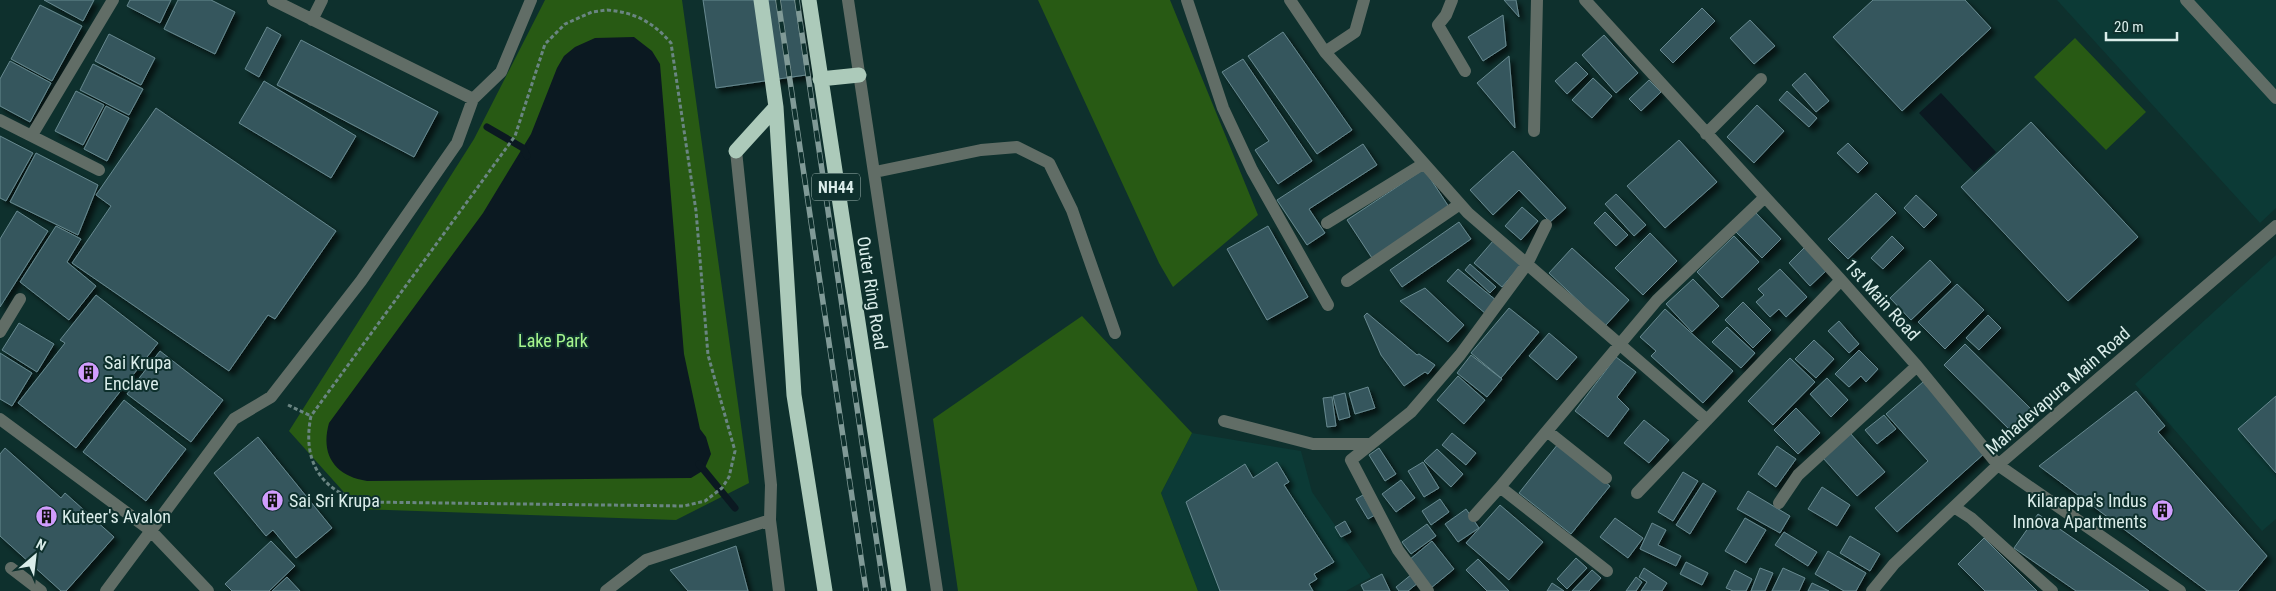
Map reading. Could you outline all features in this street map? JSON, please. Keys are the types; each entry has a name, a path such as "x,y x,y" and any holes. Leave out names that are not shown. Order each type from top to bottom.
{"highway":[{"path":"761,0 776,107 794,396 825,591"},
{"name":"Outer Ring Road","path":"809,0 899,591"},
{"path":"820,79 859,75"},
{"path":"736,151 776,107"}],"street":[{"path":"32,135 113,0"},
{"path":"273,0 473,99"},
{"path":"312,20 322,0"},
{"path":"106,591 234,419 271,397 361,281 457,143 473,99 501,72 531,0"},
{"path":"848,0 938,591"},
{"path":"1188,0 1223,108 1252,170 1328,305"},
{"path":"1290,0 1325,52 1460,204 1707,420"},
{"path":"1325,52 1355,32 1364,0"},
{"path":"1452,0 1446,15 1438,25 1465,71"},
{"path":"1534,131 1537,0"},
{"name":"1st Main Road","path":"1584,0 1841,280 1917,366 1998,465 2180,591"},
{"path":"2186,0 2276,98"},
{"path":"1706,134 1761,79"},
{"path":"0,120 98,170"},
{"path":"875,172 981,150 1017,147 1048,163 1072,210 1115,333"},
{"path":"736,151 771,484 770,520 779,591"},
{"path":"1327,222 1423,164"},
{"path":"1474,516 1548,431 1656,300 1764,198"},
{"path":"1347,281 1460,204"},
{"path":"1428,591 1398,550 1351,460 1412,412 1460,355 1527,264 1546,224"},
{"name":"Mahadevapura Main Road","path":"1872,591 1894,564 1998,465 2276,226"},
{"path":"1637,493 1841,280"},
{"path":"0,332 20,299"},
{"path":"1779,503 1798,475 1917,366"},
{"path":"0,419 150,530 208,591"},
{"path":"1224,422 1314,444 1371,444"},
{"path":"1548,431 1606,478"},
{"path":"1500,486 1607,571"},
{"path":"1954,507 1971,518 2052,591"},
{"path":"606,591 646,560 770,520"},
{"path":"11,568 41,591"}],"path":[{"path":"607,10 636,16 662,32 671,43 696,211 708,355 735,451 732,471 722,488 705,501 684,506 364,502 339,494 320,475 312,461 308,446 311,416 515,136 545,44 554,33 578,17 607,10"},
{"path":"271,397 311,416"}],"shaded area":[{"path":"2057,0 2276,0 2276,208 2260,223"},
{"name":"Lake Park","path":"634,37 652,51 660,64 684,354 700,429 706,437 711,454 704,470 691,478 367,481 346,474 333,462 329,454 327,434 329,423 483,213 531,134 557,68 564,56 575,47 595,38"},
{"path":"1941,93 1996,152 1974,172 1919,113"},
{"path":"2276,255 2276,519 2262,531 2135,384"},
{"path":"1192,433 1301,451 1312,492 1371,577 1346,591 1198,591 1161,493"}],"green space":[{"name":"Lake Park","path":"545,0 682,0 749,483 676,520 359,509 289,431 474,139"},
{"path":"1038,0 1170,0 1258,215 1173,287 1159,263"},
{"path":"2075,38 2146,112 2106,150 2034,77"},
{"path":"1082,316 1192,433 1161,493 1198,591 958,591 933,419"}],"building":[{"path":"44,0 94,0 83,21"},
{"path":"130,0 171,0 160,23 127,6"},
{"path":"178,0 211,0 235,12 215,54 164,29"},
{"path":"703,0 795,0 806,75 716,88"},
{"path":"1504,0 1516,0 1519,17"},
{"path":"1873,0 1965,0 1991,28 1902,111 1833,37"},
{"path":"40,5 82,26 52,81 11,59"},
{"path":"1702,8 1715,21 1673,63 1660,50"},
{"path":"1503,15 1506,46 1483,61 1468,37"},
{"path":"1750,20 1775,46 1754,64 1730,38"},
{"path":"267,27 281,35 259,77 245,69"},
{"path":"1283,32 1352,130 1317,154 1248,56"},
{"path":"109,34 155,58 141,85 95,61"},
{"path":"1604,35 1638,73 1616,93 1582,55"},
{"path":"301,40 438,112 414,157 277,85"},
{"path":"1509,56 1515,128 1477,83"},
{"path":"1243,59 1312,161 1278,184 1255,150 1269,141 1222,72"},
{"path":"10,61 51,83 30,122 0,106 0,79"},
{"path":"1576,62 1588,74 1567,94 1555,81"},
{"path":"93,64 143,89 129,115 80,90"},
{"path":"1805,73 1829,101 1816,112 1792,85"},
{"path":"1593,78 1612,96 1592,118 1572,100"},
{"path":"1649,80 1661,92 1641,111 1629,99"},
{"path":"264,81 356,136 331,178 239,123"},
{"path":"76,91 104,105 83,145 55,131"},
{"path":"1787,91 1817,118 1809,127 1779,100"},
{"path":"1757,105 1784,131 1754,163 1727,137"},
{"path":"106,106 129,118 107,161 84,149"},
{"path":"156,108 336,231 275,319 268,315 229,371 72,263 111,206 96,195"},
{"path":"2031,122 2138,237 2068,301 1961,187"},
{"path":"0,136 33,153 6,201 0,198"},
{"path":"1679,140 1717,182 1665,228 1627,186"},
{"path":"1848,143 1868,163 1858,173 1837,153"},
{"path":"1363,144 1377,165 1309,209 1325,233 1307,245 1277,200"},
{"path":"1513,151 1566,208 1550,222 1519,190 1493,215 1470,190"},
{"path":"36,153 98,185 78,235 10,202"},
{"path":"1424,169 1449,207 1372,258 1347,220"},
{"path":"1876,193 1896,213 1848,259 1828,239"},
{"path":"1616,194 1646,225 1634,236 1605,204"},
{"path":"1916,195 1937,215 1924,228 1904,208"},
{"path":"1522,207 1538,221 1521,240 1505,226"},
{"path":"17,211 48,231 0,307 0,239"},
{"path":"1605,212 1628,235 1616,246 1594,223"},
{"path":"1755,212 1781,239 1762,258 1735,231"},
{"path":"1459,222 1471,239 1402,287 1390,270"},
{"path":"56,226 81,239 67,262 96,286 69,320 20,282"},
{"path":"1268,226 1308,297 1267,320 1227,249"},
{"path":"1650,233 1677,261 1643,295 1615,268"},
{"path":"1734,236 1759,262 1722,298 1697,272"},
{"path":"1892,236 1904,248 1883,269 1871,258"},
{"path":"1493,241 1521,265 1502,287 1474,263"},
{"path":"1805,247 1827,270 1810,286 1789,263"},
{"path":"1572,248 1629,300 1605,326 1549,273"},
{"path":"1930,260 1951,282 1911,320 1890,298"},
{"path":"1470,264 1496,287 1490,293 1465,270"},
{"path":"1458,269 1497,301 1486,314 1447,281"},
{"path":"1780,269 1807,297 1786,317 1779,309 1770,317 1756,302 1764,295 1758,289"},
{"path":"1693,279 1719,306 1692,332 1666,304"},
{"path":"1957,284 1984,310 1945,349 1918,322"},
{"path":"1425,288 1464,325 1448,342 1400,301"},
{"name":"Sai Krupa Enclave","path":"96,295 158,343 76,448 18,403 65,343 60,340"},
{"path":"1743,302 1771,330 1753,348 1725,320"},
{"path":"1509,308 1539,332 1501,378 1471,353"},
{"path":"1665,309 1733,371 1703,403 1651,356 1656,351 1640,337"},
{"path":"1367,313 1417,355 1419,354 1435,365 1428,374 1425,372 1404,386 1381,355 1364,316"},
{"path":"1988,315 2001,328 1979,350 1966,338"},
{"path":"1839,321 1859,344 1849,353 1828,331"},
{"path":"19,323 54,344 37,372 2,350"},
{"path":"1727,327 1755,353 1741,368 1712,342"},
{"path":"1549,333 1577,357 1557,380 1529,356"},
{"path":"1814,340 1834,359 1816,378 1795,359"},
{"path":"1965,344 2032,410 2011,431 1944,365"},
{"path":"1859,350 1878,369 1866,382 1861,376 1849,387 1835,374"},
{"path":"160,351 223,400 191,442 127,394"},
{"path":"0,353 32,373 12,406 0,399"},
{"path":"1471,355 1502,379 1487,397 1457,373"},
{"path":"1616,357 1636,372 1617,397 1629,409 1608,437 1575,411"},
{"path":"1790,358 1815,382 1773,425 1748,401"},
{"path":"1458,376 1485,400 1464,424 1437,400"},
{"path":"1827,378 1848,400 1831,417 1810,394"},
{"path":"1923,382 1986,452 1897,532 1875,508 1928,461 1886,414"},
{"path":"1368,387 1375,408 1355,414 1349,393"},
{"name":"Kilarappa's Indus Innova Apartments","path":"2136,391 2165,426 2158,432 2267,556 2238,591 2207,591 2039,466"},
{"path":"1345,393 1350,417 1339,420 1333,396"},
{"path":"2276,396 2276,473 2238,429"},
{"path":"1332,397 1336,426 1327,427 1323,398"},
{"path":"124,400 186,449 146,501 83,452"},
{"path":"1796,408 1820,433 1798,454 1774,430"},
{"path":"1884,415 1896,429 1877,444 1865,430"},
{"path":"1644,420 1669,440 1649,463 1624,443"},
{"path":"1452,433 1476,453 1466,465 1442,445"},
{"path":"1850,433 1885,472 1857,496 1823,458"},
{"name":"Sai Sri Krupa","path":"258,437 332,528 296,558 273,530 266,536 214,473"},
{"path":"1558,444 1610,486 1571,534 1519,493"},
{"path":"1777,446 1796,459 1776,487 1758,474"},
{"name":"Kuteer's Avalon","path":"5,448 61,498 65,493 114,537 66,591 61,591 0,536 0,454"},
{"path":"1379,448 1396,474 1385,481 1369,455"},
{"path":"1437,449 1463,474 1451,487 1424,461"},
{"path":"1277,462 1289,482 1284,485 1334,562 1314,574 1317,579 1309,584 1313,591 1220,591 1186,502 1245,464 1253,478"},
{"path":"1423,462 1439,488 1424,497 1408,471"},
{"path":"1683,472 1698,481 1673,521 1658,512"},
{"path":"1401,480 1415,498 1396,512 1382,494"},
{"path":"1703,483 1716,491 1690,534 1676,525"},
{"path":"1822,487 1850,505 1837,526 1808,509"},
{"path":"1748,491 1790,516 1780,533 1737,509"},
{"path":"1363,495 1375,515 1368,519 1356,499"},
{"path":"1440,499 1449,512 1431,525 1422,511"},
{"path":"1500,505 1543,542 1509,580 1466,543"},
{"path":"1466,509 1479,528 1458,542 1445,524"},
{"path":"2038,514 2149,591 2076,591 2014,548"},
{"path":"1615,518 1643,538 1628,558 1600,537"},
{"path":"1745,518 1766,530 1746,563 1725,551"},
{"path":"1345,521 1351,532 1341,537 1335,527"},
{"path":"1652,523 1666,530 1658,545 1681,556 1676,566 1640,549"},
{"path":"1427,524 1436,536 1411,554 1402,542"},
{"path":"1784,532 1817,552 1808,566 1775,545"},
{"path":"1850,536 1880,554 1870,571 1840,553"},
{"path":"1984,538 2037,591 1985,591 1958,564"},
{"path":"271,541 295,566 269,591 232,591 225,584"},
{"path":"1432,541 1454,569 1431,588 1409,560"},
{"path":"736,546 748,591 688,591 670,570"},
{"path":"1828,551 1866,573 1856,591 1844,591 1815,574"},
{"path":"1576,558 1587,568 1567,589 1557,579"},
{"path":"1478,559 1509,591 1487,591 1466,570"},
{"path":"1686,562 1708,573 1702,585 1680,574"},
{"path":"1644,568 1667,583 1662,591 1641,591 1647,582 1639,577"},
{"path":"1760,568 1773,573 1765,591 1751,591"},
{"path":"1783,568 1805,578 1799,591 1772,591"},
{"path":"1592,570 1601,578 1589,591 1572,591"},
{"path":"1735,570 1752,579 1746,591 1733,591 1726,588"},
{"path":"1382,574 1390,591 1364,591 1361,585"},
{"path":"1412,574 1419,582 1408,591 1399,591 1396,587"},
{"path":"287,577 300,591 272,591"},
{"path":"1636,577 1642,582 1636,591 1626,591"},
{"path":"1552,583 1564,591 1547,591"},
{"path":"1812,583 1829,591 1808,591"}],"waterway":[{"path":"487,127 523,148 527,156"},
{"path":"699,464 735,508"}],"railway":[{"path":"778,0 866,591"},
{"path":"797,0 884,591"}],"place":[{"name":"Sai Krupa Enclave","path":"88,373"},
{"name":"Sai Sri Krupa","path":"273,501"},
{"name":"Kilarappa's Indus Innova Apartments","path":"2163,511"},
{"name":"Kuteer's Avalon","path":"46,517"}]}
